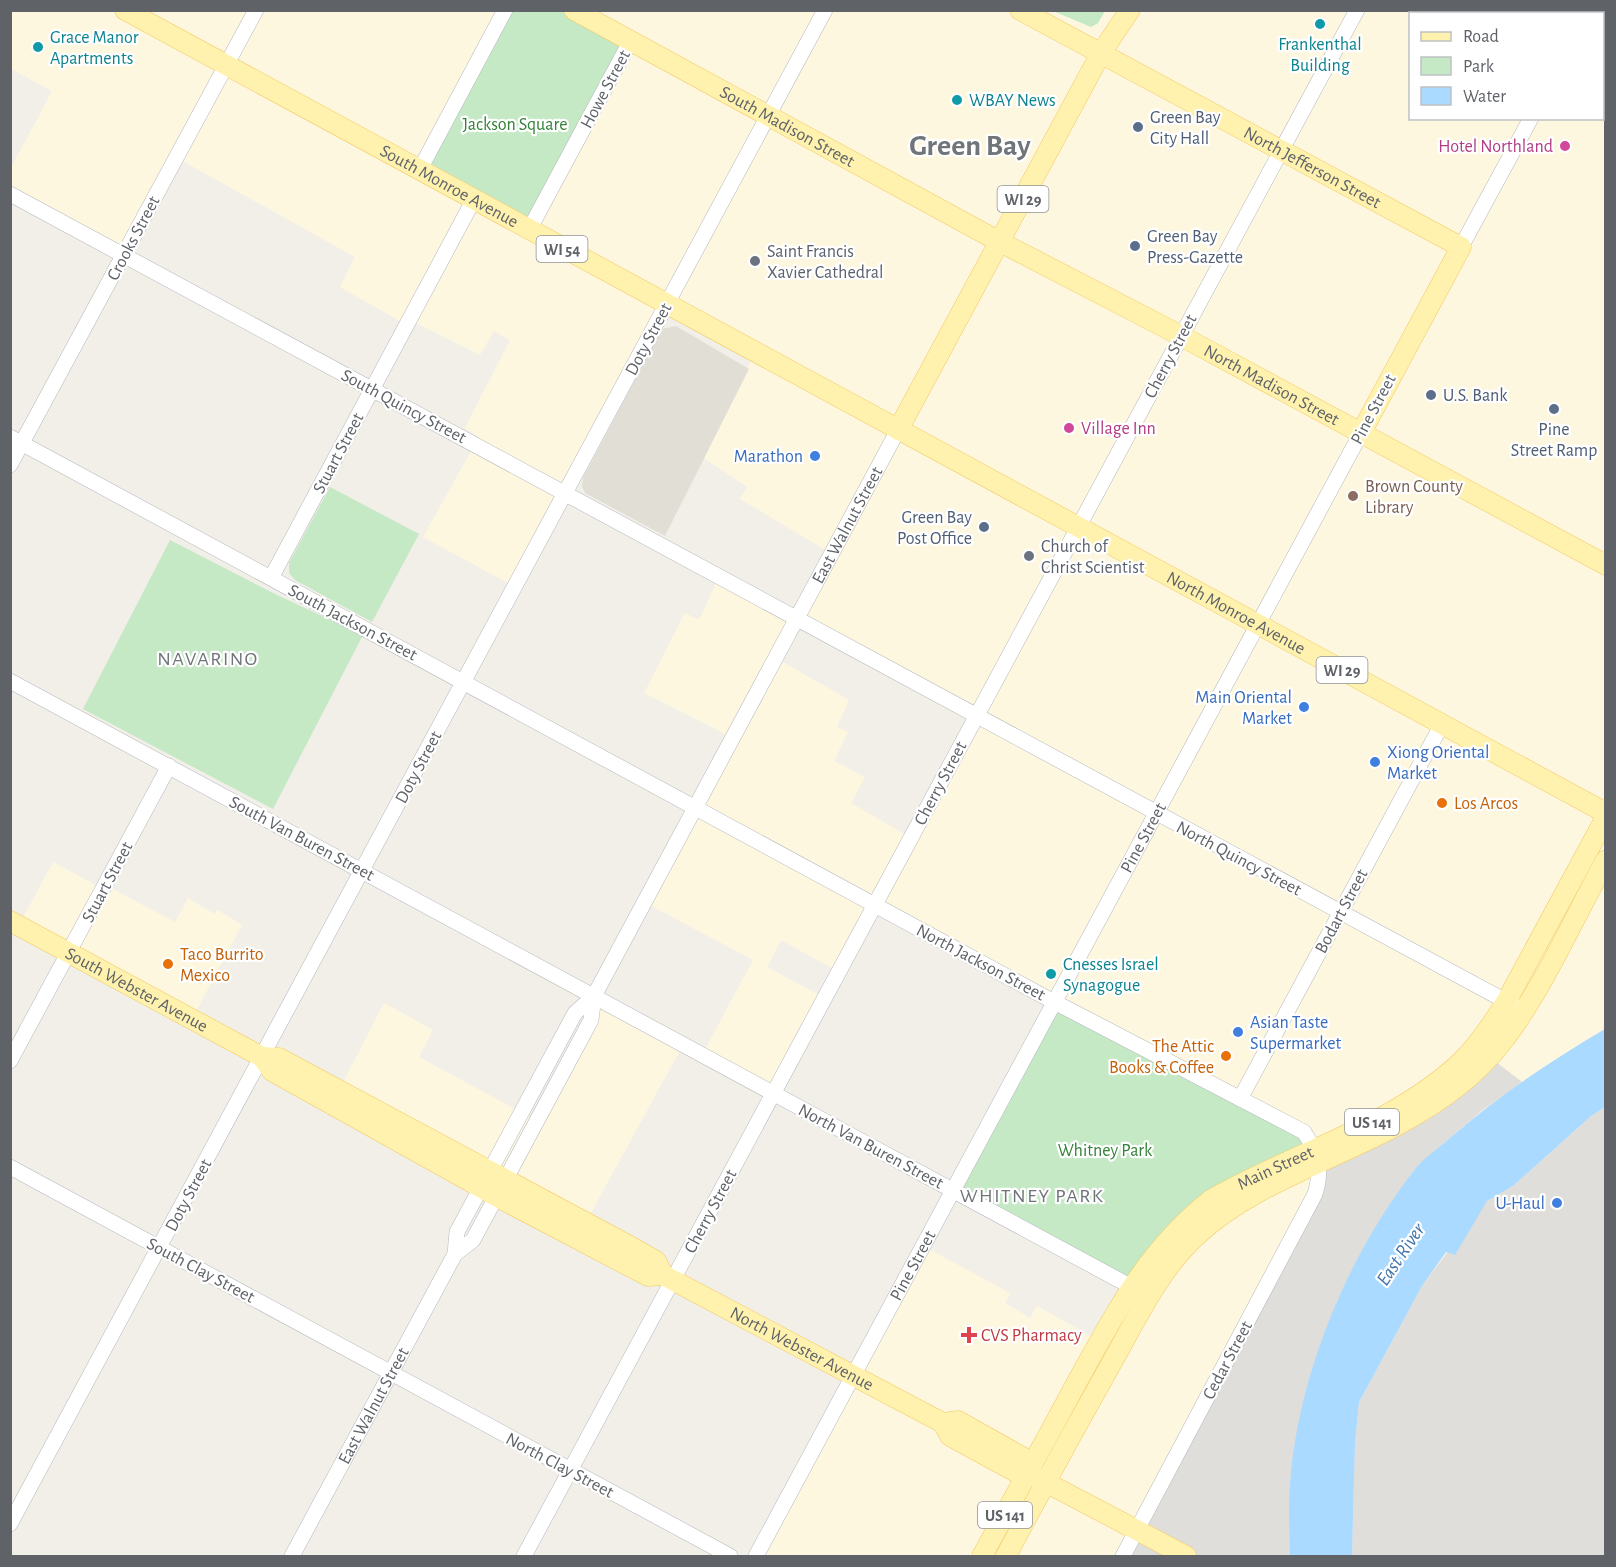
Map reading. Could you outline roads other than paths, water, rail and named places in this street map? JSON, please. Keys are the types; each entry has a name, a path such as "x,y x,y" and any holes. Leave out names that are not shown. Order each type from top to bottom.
{"main road":[{"name":"South Monroe Avenue","path":"125,10 898,430"},
{"name":"North Jefferson Street","path":"1020,10 1461,247"},
{"name":"East Walnut Street","path":"1101,53 1116,10"},
{"name":"East Walnut Street","path":"898,430 1101,53 1130,10"},
{"name":"South Madison Street","path":"575,11 1000,242"},
{"name":"North Madison Street","path":"1000,242 1182,336 1605,565"},
{"name":"Pine Street","path":"1361,433 1461,247"},
{"name":"North Monroe Avenue","path":"898,430 1442,724 1605,815"},
{"name":"Main Street","path":"982,1557 1036,1478 1178,1253 1224,1212 1416,1097 1445,1075 1475,1046 1506,1002 1605,815"},
{"name":"Main Street","path":"1006,1557 1036,1478 1131,1287 1167,1240 1188,1217 1211,1200 1404,1122 1450,1092 1498,1048 1524,1011 1605,860"},
{"name":"South Webster Avenue","path":"10,921 262,1057 279,1058 493,1183"},
{"name":"North Webster Avenue","path":"493,1183 648,1276 668,1277 943,1423 958,1421 1024,1458 1036,1478 1186,1557"}],"street":[{"name":"Crooks Street","path":"10,465 16,441 124,255 256,10"},
{"path":"418,171 505,10"},
{"name":"Doty Street","path":"10,1524 825,10"},
{"name":"Cherry Street","path":"524,1557 571,1470 668,1277 773,1093 1356,10"},
{"name":"Howe Street","path":"529,230 630,42"},
{"name":"Pine Street","path":"1461,247 1530,120"},
{"name":"South Quincy Street","path":"10,194 797,619"},
{"name":"Stuart Street","path":"271,578 473,201"},
{"name":"East Walnut Street","path":"292,1557 455,1254 473,1240 493,1183 591,1020 594,996 898,430"},
{"name":"Pine Street","path":"756,1557 1361,433"},
{"name":"South Jackson Street","path":"16,441 695,808"},
{"name":"North Quincy Street","path":"797,619 1524,1011"},
{"name":"South Van Buren Street","path":"10,681 594,996"},
{"name":"Bodart Street","path":"1240,1099 1442,724"},
{"name":"Stuart Street","path":"10,1061 169,766"},
{"name":"North Jackson Street","path":"695,808 1054,1002 1304,1132 1317,1158"},
{"name":"North Van Buren Street","path":"594,996 1149,1296"},
{"name":"Cedar Street","path":"1123,1557 1315,1194 1320,1173 1317,1158"},
{"name":"South Clay Street","path":"10,1167 391,1373"},
{"name":"North Clay Street","path":"391,1373 730,1557"}],"water":[{"name":"East River","path":"1605,1029 1605,1107 1591,1116 1513,1186 1487,1201 1455,1255 1446,1252 1422,1286 1359,1402 1355,1443 1352,1556 1290,1556 1290,1484 1295,1442 1304,1400 1315,1358 1330,1317 1369,1238 1391,1202 1416,1168 1428,1156 1506,1093"}],"place":[{"name":"Frankenthal Building","path":"1320,24"},
{"name":"Grace Manor Apartments","path":"38,47"},
{"name":"WBAY News","path":"957,100"},
{"name":"Green Bay City Hall","path":"1138,127"},
{"name":"Hotel Northland","path":"1565,146"},
{"name":"Green Bay Press-Gazette","path":"1135,246"},
{"name":"Saint Francis Xavier Cathedral","path":"755,261"},
{"name":"U.S. Bank","path":"1431,395"},
{"name":"Pine Street Ramp","path":"1554,409"},
{"name":"Village Inn","path":"1069,428"},
{"name":"Marathon","path":"815,456"},
{"name":"Brown County Library","path":"1353,496"},
{"name":"Green Bay Post Office","path":"984,527"},
{"name":"Church of Christ Scientist","path":"1029,556"},
{"name":"Main Oriental Market","path":"1304,707"},
{"name":"Xiong Oriental Market","path":"1375,762"},
{"name":"Los Arcos","path":"1442,803"},
{"name":"Taco Burrito Mexico","path":"168,964"},
{"name":"Cnesses Israel Synagogue","path":"1051,974"},
{"name":"Asian Taste Supermarket","path":"1238,1032"},
{"name":"The Attic Books & Coffee","path":"1226,1056"},
{"name":"U-Haul","path":"1557,1203"},
{"name":"CVS Pharmacy","path":"969,1335"}],"district":[{"name":"Green Bay","path":"970,145"},
{"name":"NAVARINO","path":"208,658"},
{"name":"WHITNEY PARK","path":"1032,1195"}],"park label":[{"name":"Jackson Square","path":"515,124"},
{"name":"Whitney Park","path":"1105,1150"}]}
